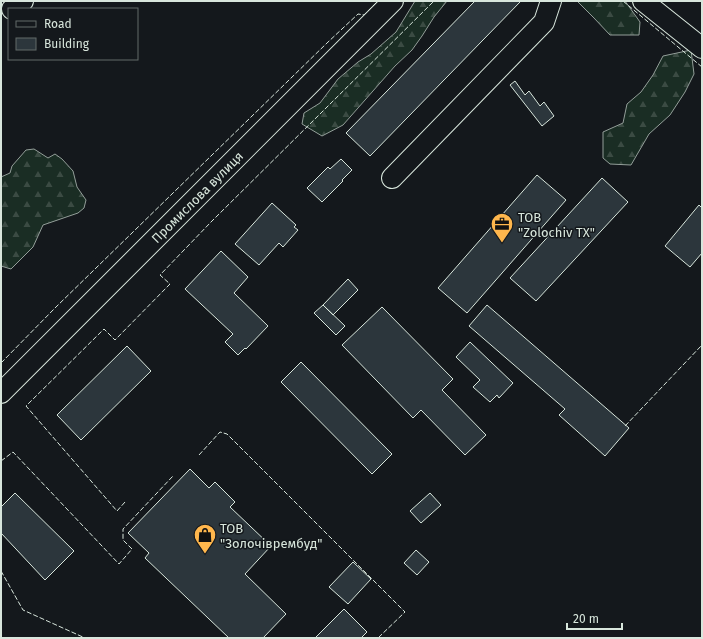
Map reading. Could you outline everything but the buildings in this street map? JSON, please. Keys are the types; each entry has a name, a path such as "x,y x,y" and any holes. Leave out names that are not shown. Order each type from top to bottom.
{"street":[{"path":"13,8 23,1"},
{"name":"Промислова вулиця","path":"1,393 393,1"},
{"path":"392,178 544,22 551,1"},
{"path":"643,1 702,48"}],"green space":[{"path":"415,1 447,1 434,17 412,50 395,66 343,125 322,136 302,124 304,113 320,103 338,79 358,62 371,54 396,32"},
{"path":"577,1 625,1 640,22 639,35 610,35"},
{"path":"691,50 694,74 685,92 670,115 649,134 631,165 610,164 603,158 603,132 623,123 627,104 641,92 653,75 663,56"},
{"path":"34,149 48,158 55,154 62,159 73,171 77,187 86,200 84,208 78,213 43,225 33,247 11,269 1,266 1,177 10,173 12,166 26,150"}],"fence":[{"path":"1,363 56,307 327,43 358,14 364,15 378,1"},
{"path":"125,502 117,511 26,406 104,329 115,340 170,284 160,275 211,222 434,1"},
{"path":"623,1 702,67"},
{"path":"625,426 702,345"},
{"path":"199,455 220,432 227,434 405,612 378,638"},
{"path":"1,461 13,452 119,564 132,549 123,540 123,529 173,476"},
{"path":"1,571 23,610 85,638"}],"place":[{"name":"ТОВ \"Zolochiv TX\"","path":"502,244"},
{"name":"ТОВ \"Золочіврембуд\"","path":"205,554"}]}
